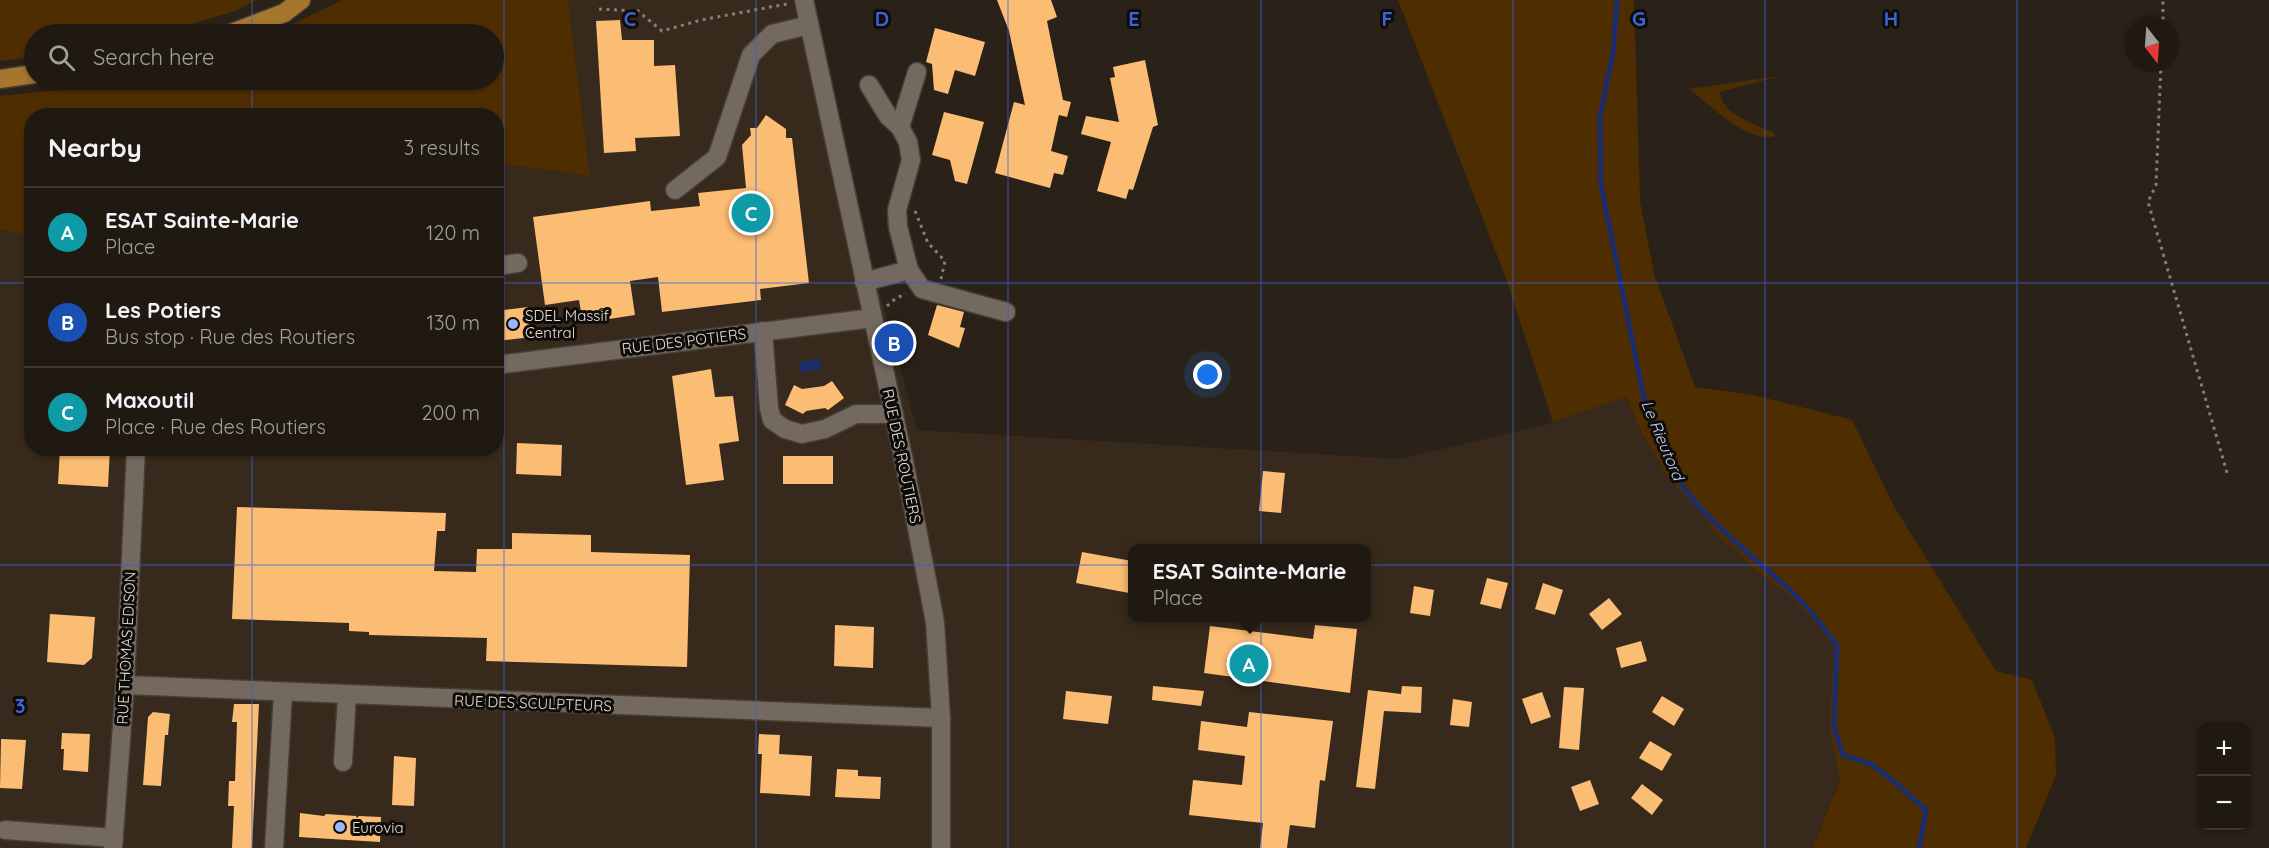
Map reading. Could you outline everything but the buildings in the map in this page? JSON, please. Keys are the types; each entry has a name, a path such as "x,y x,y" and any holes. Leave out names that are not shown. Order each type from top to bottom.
{"main road":[{"path":"255,24 284,13 301,0"},
{"path":"0,79 24,75"}],"street":[{"name":"RUE DES ROUTIERS","path":"804,0 894,414 935,622 941,718 941,848"},
{"path":"675,190 717,157 751,55 772,34 809,25"},
{"path":"900,127 917,72"},
{"path":"869,85 888,116 900,127 908,142 911,160 897,210 898,228 909,270 922,289 1006,312"},
{"path":"504,265 518,263"},
{"path":"864,282 909,270"},
{"name":"RUE DES POTIERS","path":"504,364 873,318"},
{"path":"763,331 769,408 772,420 785,429 802,434 825,429 856,414 894,414"},
{"name":"RUE THOMAS EDISON","path":"114,843 125,685 136,456"},
{"name":"RUE DES SCULPTEURS","path":"125,685 941,718"},
{"path":"274,848 283,693"},
{"path":"343,762 347,695"},
{"path":"5,830 114,843"}],"path":[{"path":"599,9 638,11 662,31 804,0"},
{"path":"2163,0 2163,18"},
{"path":"2161,72 2156,185 2148,202 2228,476"}],"shaded area":[{"path":"0,0 256,0 238,10 191,24 24,24 24,58 0,61"},
{"path":"342,0 568,0 590,176 504,164 504,108 24,108 24,234 0,229 0,96 60,90 504,90 504,24 293,24"},
{"path":"568,0 800,0 917,430 1399,459 1548,424 1626,397 1642,433 1668,478 1752,568 1794,599 1834,646 1829,726 1843,769 1813,848 0,848 0,229 24,234 24,456 504,456 504,164 590,176"},
{"path":"1398,0 1634,0 1640,201 1654,274 1695,387 1754,395 1852,420 1895,508 1996,671 2032,680 2055,738 2056,775 2026,848 1813,848 1840,779 1829,726 1834,646 1794,599 1752,568 1736,550 1720,539 1703,515 1668,478 1642,433 1626,397 1553,422 1504,273"},
{"path":"1780,76 1720,92 1726,107 1733,113 1774,133 1775,136 1764,137 1741,129 1689,89"}],"water":[{"path":"820,359 822,369 800,372 799,362"}],"waterway":[{"name":"Le Rieutord","path":"1617,0 1613,53 1600,117 1601,185 1643,394 1655,430 1664,454 1683,487 1709,517 1799,599 1837,645 1834,728 1843,755 1871,764 1926,810 1919,848"}],"place":[{"name":"Maxoutil","path":"751,213"},
{"name":"SDEL Massif Central","path":"513,324"},
{"name":"Les Potiers","path":"894,343"},
{"name":"ESAT Sainte-Marie","path":"1249,664"},
{"name":"Eurovia","path":"340,827"}]}
